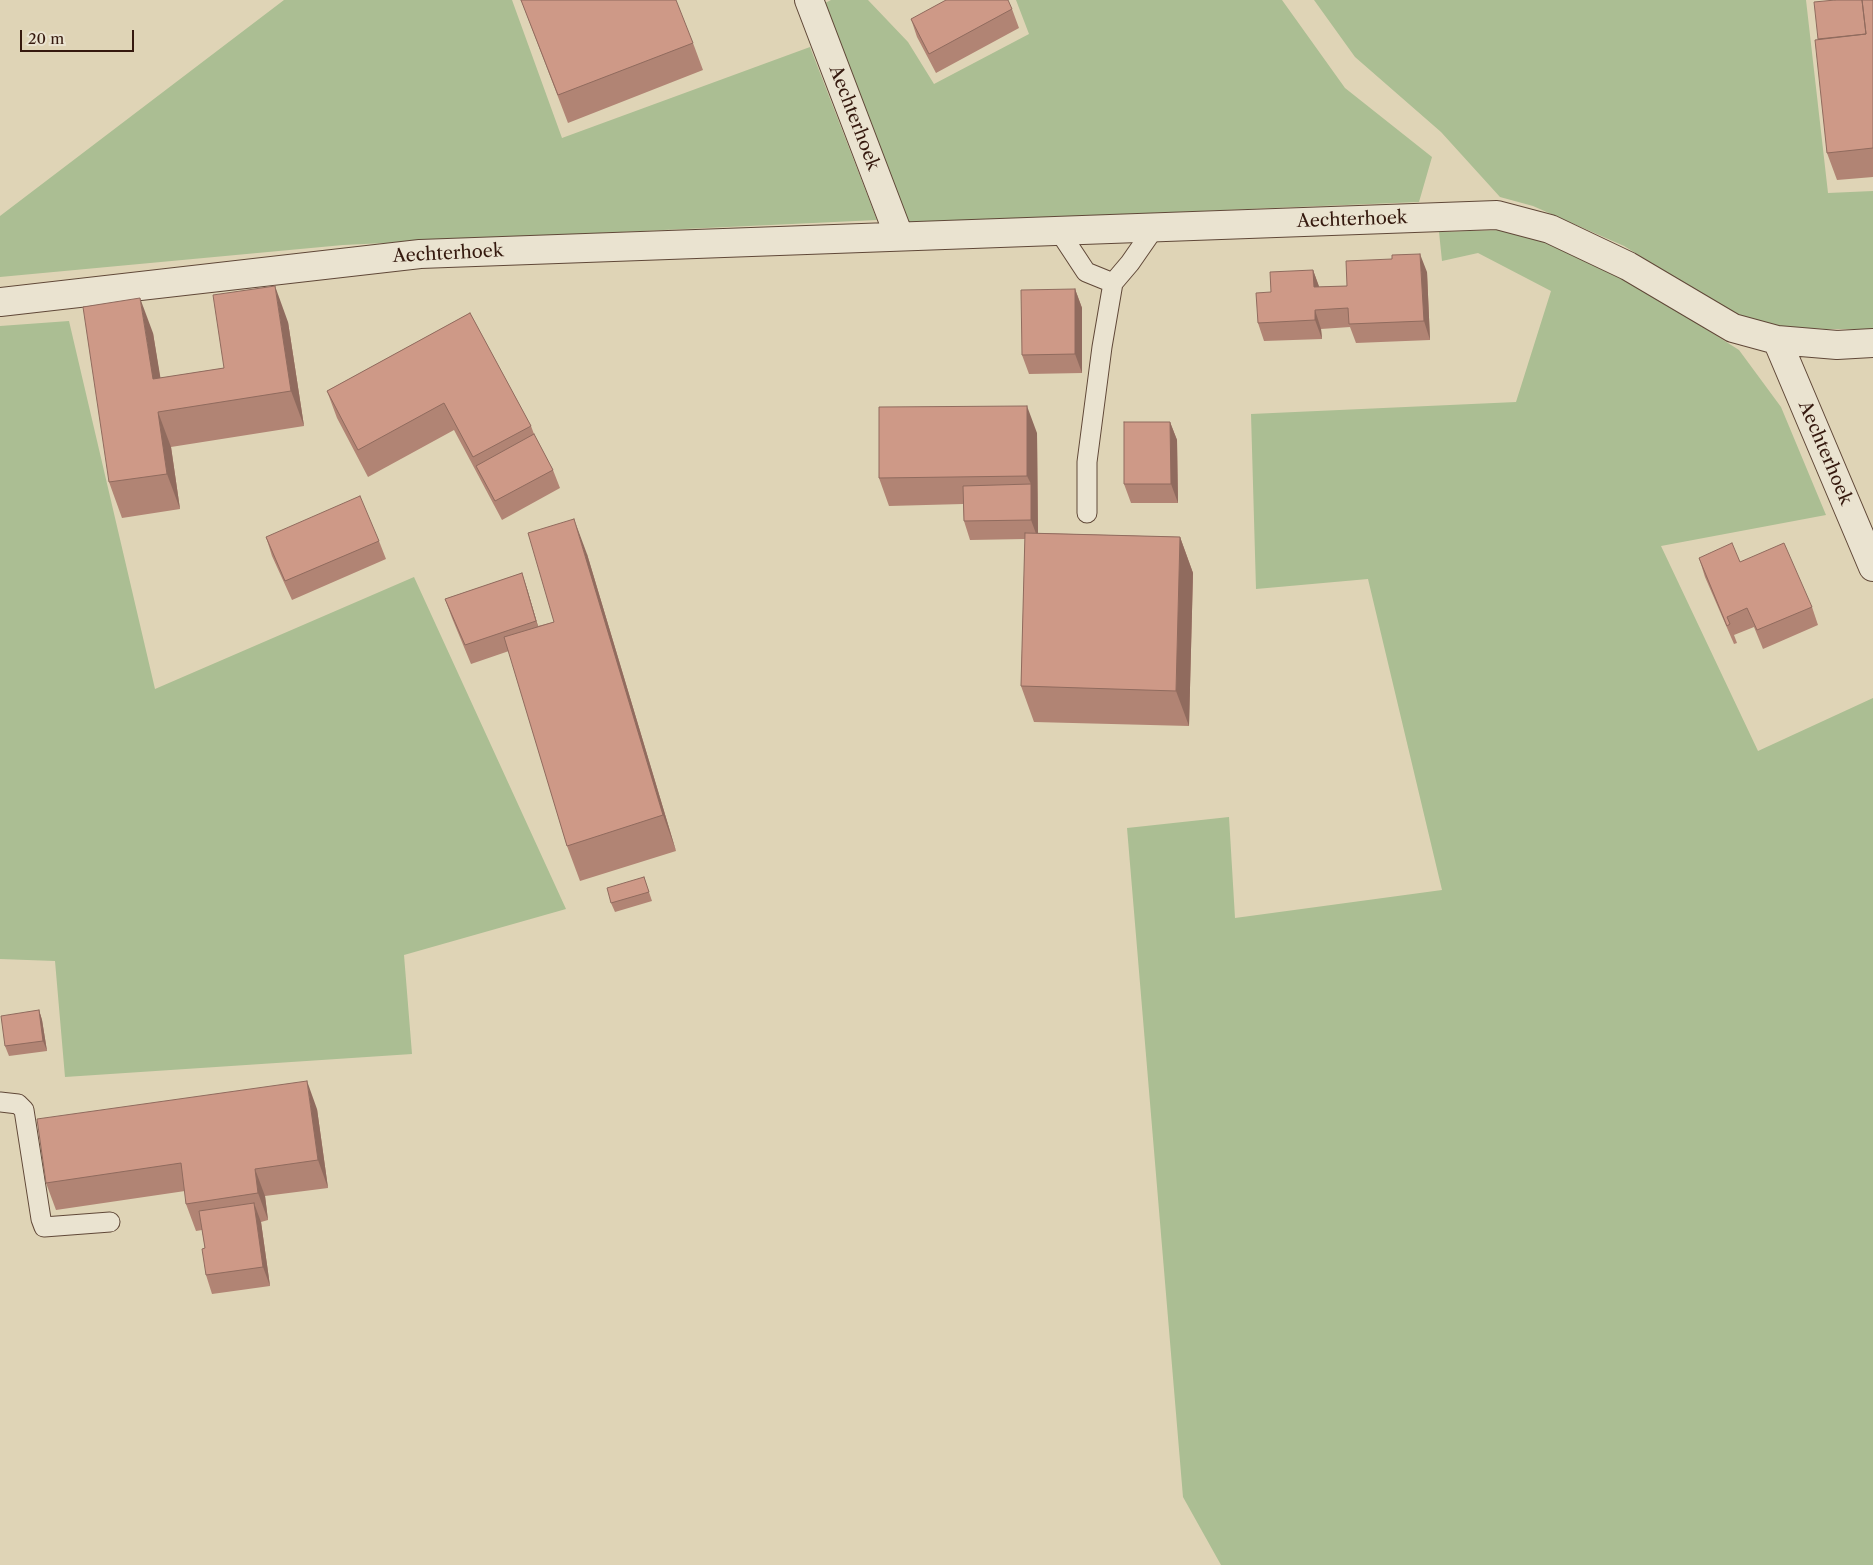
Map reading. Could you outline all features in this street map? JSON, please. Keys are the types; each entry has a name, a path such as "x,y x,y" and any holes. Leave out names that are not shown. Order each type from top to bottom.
{"street":[{"name":"Aechterhoek","path":"809,0 899,236"},
{"name":"Aechterhoek","path":"0,302 420,254 1497,215 1550,229 1628,266 1733,328 1777,340 1837,345 1873,343"},
{"name":"Aechterhoek","path":"1777,340 1873,567"}],"lane":[{"path":"1087,513 1087,462 1102,347 1113,283 1130,263 1155,227"},
{"path":"1059,231 1086,272 1113,283"},
{"path":"0,1102 18,1104 24,1110 41,1219 44,1227 110,1222"}],"green space":[{"path":"284,0 512,0 562,138 810,47 877,220 343,245 0,277 0,216"},
{"path":"831,0 868,0 908,42 934,84 1029,34 1016,0 1282,0 1345,88 1432,157 1419,202 908,223 825,3"},
{"path":"1314,0 1806,0 1828,193 1873,191 1873,329 1774,326 1736,315 1624,246 1533,206 1500,197 1441,132 1355,57"},
{"path":"1502,230 1546,242 1622,276 1739,350 1781,407 1826,515 1661,546 1758,751 1873,698 1873,1565 1221,1565 1183,1497 1127,828 1229,817 1235,918 1442,890 1368,579 1256,589 1251,414 1516,402 1551,291 1478,253 1442,261 1439,232"},
{"path":"69,321 155,689 414,577 566,909 404,955 412,1054 65,1077 55,961 0,959 0,326"}],"building":[{"path":"521,0 676,0 693,43 558,95"},
{"path":"946,0 1008,0 1012,9 929,54 911,19"},
{"path":"1862,0 1866,34 1818,39 1814,2"},
{"path":"1862,0 1873,0 1873,148 1827,153 1815,40 1866,34"},
{"path":"1420,254 1424,321 1349,324 1348,308 1315,310 1315,320 1258,323 1256,293 1271,292 1270,272 1313,270 1314,287 1347,286 1346,261 1392,259 1392,255"},
{"path":"275,286 291,391 158,412 167,474 109,482 83,307 140,298 153,379 224,368 213,295"},
{"path":"1075,289 1075,354 1022,355 1021,290"},
{"path":"470,313 531,426 473,457 444,403 358,450 327,391"},
{"path":"1027,406 1027,476 879,478 879,407"},
{"path":"1124,422 1170,422 1171,484 1124,484"},
{"path":"534,434 553,470 495,501 476,466"},
{"path":"1031,484 1031,520 964,521 963,486"},
{"path":"360,496 379,541 285,581 266,537"},
{"path":"574,519 663,815 567,846 504,637 554,622 528,533"},
{"path":"1025,533 1180,537 1176,691 1021,686"},
{"path":"1732,543 1740,562 1784,543 1812,607 1757,630 1747,608 1727,617 1730,624 1727,626 1699,558"},
{"path":"522,573 536,621 465,645 445,599"},
{"path":"644,877 649,892 611,903 607,888"},
{"path":"39,1010 43,1041 5,1046 1,1016"},
{"path":"307,1081 318,1160 255,1169 258,1193 186,1204 181,1163 46,1183 37,1119"},
{"path":"254,1203 263,1267 206,1275 202,1249 205,1248 199,1211"}]}
